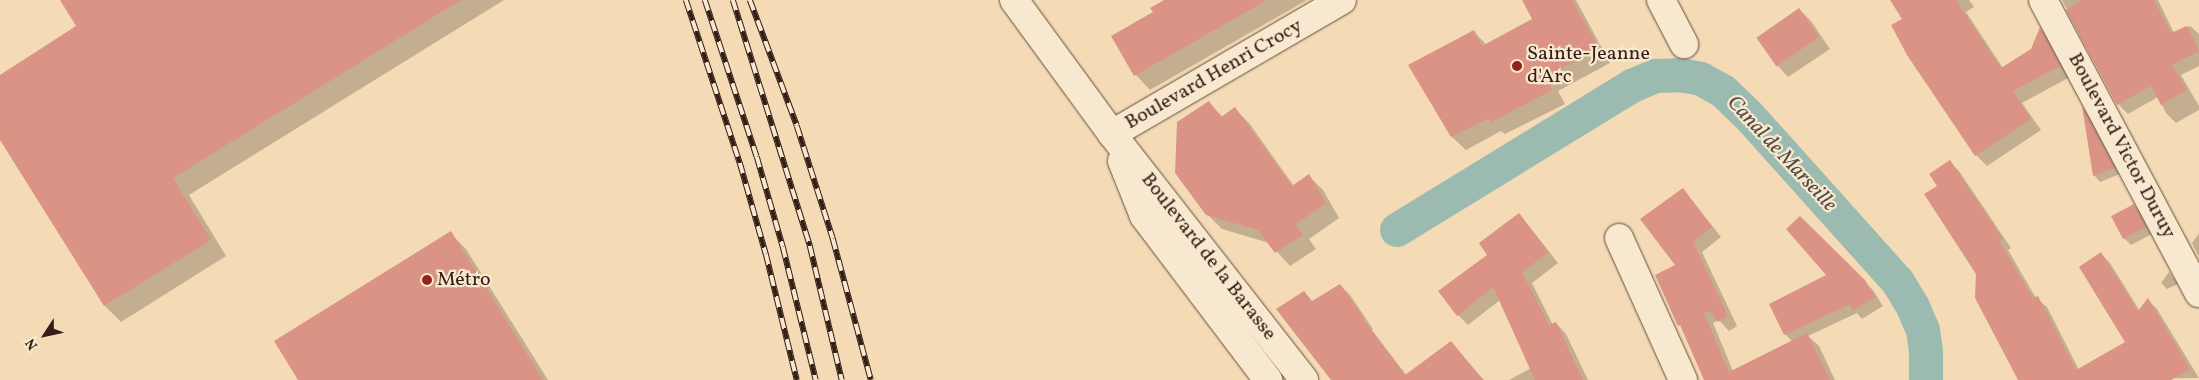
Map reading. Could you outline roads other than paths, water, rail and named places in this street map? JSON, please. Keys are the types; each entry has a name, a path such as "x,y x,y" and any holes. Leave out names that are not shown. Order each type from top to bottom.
{"street":[{"name":"Boulevard de la Barasse","path":"1014,0 1112,134 1304,380"},
{"name":"Boulevard Henri Crocy","path":"1112,134 1342,0"},
{"path":"1661,0 1684,44"},
{"name":"Boulevard Victor Duruy","path":"2042,0 2199,293"},
{"name":"Boulevard de la Barasse","path":"1112,134 1144,216 1268,380"},
{"path":"1618,238 1683,380"}],"waterway":[{"name":"Canal de Marseille","path":"1397,230 1632,86 1656,76 1679,75 1701,79 1723,91 1749,116 1898,282 1913,307 1923,330 1926,352 1926,380"}],"railway":[{"path":"686,0 740,163 766,254 797,380"},
{"path":"705,0 757,157 783,247 816,380"},
{"path":"733,0 810,246 842,380"},
{"path":"750,0 797,126 833,239 871,380"}],"place":[{"name":"Sainte-Jeanne d'Arc","path":"1517,66"},
{"name":"Métro","path":"427,280"}]}
